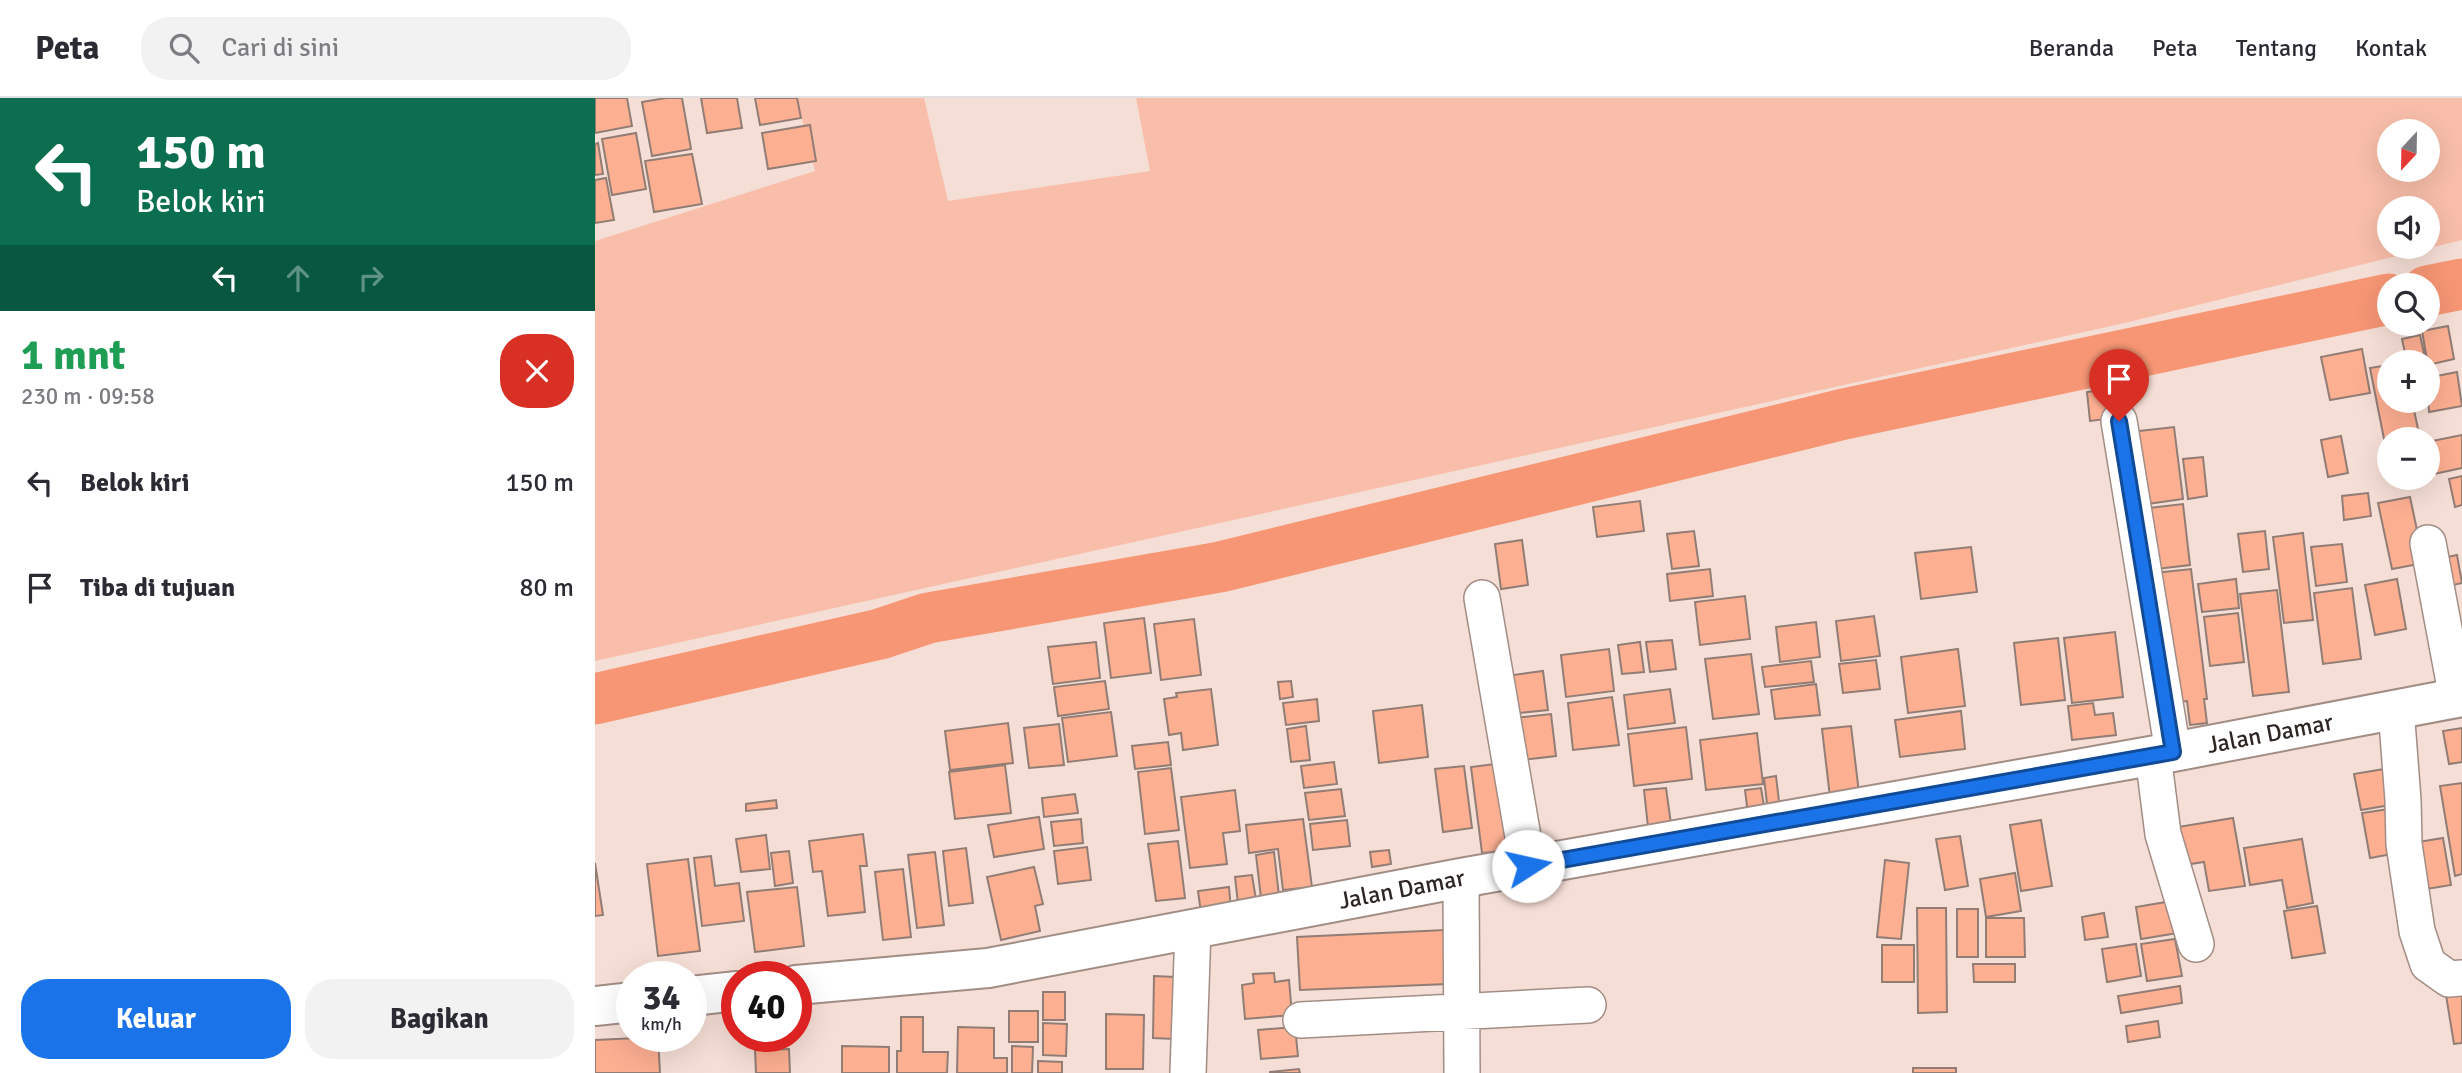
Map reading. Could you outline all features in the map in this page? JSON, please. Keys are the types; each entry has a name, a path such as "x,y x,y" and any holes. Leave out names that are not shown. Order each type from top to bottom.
{"street":[{"path":"2119,421 2163,754 2163,834 2196,944"},
{"path":"2428,543 2459,697"},
{"path":"1482,598 1528,866"},
{"name":"Jalan Damar","path":"812,984 988,968 1461,878 2163,754 2459,697"},
{"path":"2396,709 2404,844 2417,932 2428,964 2449,979 2462,978"},
{"path":"1461,878 1462,1073"},
{"path":"1188,1073 1193,929"},
{"path":"595,1006 616,1004"},
{"path":"1301,1020 1588,1005"}],"shaded area":[{"path":"797,98 924,98 948,201 1150,171 1136,98 2462,98 2462,240 2440,245 2440,196 2377,196 2377,259 2385,259 2129,322 595,661 595,241 815,171"}],"building":[{"path":"595,98 627,98 632,126 595,133"},
{"path":"682,98 691,149 652,156 642,102"},
{"path":"701,98 737,98 742,128 707,133"},
{"path":"755,98 797,98 801,118 760,125"},
{"path":"810,125 816,161 768,169 762,133"},
{"path":"636,133 646,189 612,195 602,139"},
{"path":"598,143 603,174 595,175 595,144"},
{"path":"692,154 702,204 654,212 645,161"},
{"path":"606,178 614,220 595,223 595,180"},
{"path":"2448,326 2454,359 2440,362 2440,350 2425,350 2423,336 2440,336 2440,328"},
{"path":"2420,336 2423,350 2404,350 2402,339"},
{"path":"2362,349 2370,393 2330,400 2321,357"},
{"path":"2377,367 2377,403 2370,368"},
{"path":"2457,372 2462,406 2440,410 2440,375"},
{"path":"2128,387 2132,416 2090,421 2087,392"},
{"path":"2379,413 2415,413 2418,427 2382,427"},
{"path":"2174,427 2183,499 2140,505 2131,432"},
{"path":"2462,435 2462,468 2440,473 2440,439"},
{"path":"2341,436 2348,473 2328,477 2321,440"},
{"path":"2203,457 2207,496 2188,499 2183,459"},
{"path":"2462,476 2462,505 2455,507 2449,479"},
{"path":"2368,493 2371,516 2344,520 2342,496"},
{"path":"2410,497 2424,563 2392,569 2378,503"},
{"path":"1640,501 1644,531 1597,537 1593,507"},
{"path":"2183,504 2190,565 2148,570 2141,509"},
{"path":"1694,531 1699,566 1672,569 1667,534"},
{"path":"2265,531 2269,569 2243,572 2238,534"},
{"path":"2303,533 2313,620 2284,623 2273,537"},
{"path":"1522,540 1528,585 1501,589 1495,544"},
{"path":"2342,544 2347,582 2316,586 2311,547"},
{"path":"1971,547 1977,592 1921,599 1915,553"},
{"path":"2457,555 2462,583 2440,588 2434,560"},
{"path":"1710,569 1713,596 1670,601 1667,574"},
{"path":"2191,569 2207,699 2204,699 2207,723 2190,725 2187,701 2171,703 2155,573"},
{"path":"2236,579 2239,608 2202,612 2198,584"},
{"path":"2397,579 2406,629 2375,635 2365,585"},
{"path":"2352,588 2361,659 2323,664 2314,593"},
{"path":"2277,590 2289,692 2253,696 2240,594"},
{"path":"1745,596 1750,639 1700,645 1695,602"},
{"path":"2238,613 2244,662 2210,666 2204,617"},
{"path":"1874,616 1880,656 1841,661 1836,621"},
{"path":"1144,618 1151,673 1111,678 1104,623"},
{"path":"1194,619 1201,675 1161,680 1154,624"},
{"path":"1816,622 1820,657 1780,662 1776,627"},
{"path":"2115,632 2123,697 2072,703 2064,638"},
{"path":"2058,638 2065,700 2021,705 2014,643"},
{"path":"1672,640 1676,669 1650,672 1646,642"},
{"path":"1096,642 1100,678 1053,684 1048,647"},
{"path":"1640,642 1644,672 1622,674 1618,645"},
{"path":"1609,649 1614,691 1566,697 1561,655"},
{"path":"1958,649 1965,706 1908,713 1901,657"},
{"path":"1751,654 1759,714 1713,719 1705,659"},
{"path":"1876,660 1880,689 1843,693 1839,664"},
{"path":"1811,661 1814,682 1765,687 1762,667"},
{"path":"1543,671 1548,710 1510,714 1506,676"},
{"path":"1105,681 1109,709 1058,716 1054,687"},
{"path":"1291,681 1293,697 1280,699 1278,682"},
{"path":"1816,684 1820,715 1775,719 1771,690"},
{"path":"1211,689 1218,745 1183,750 1181,733 1169,735 1164,699 1177,697 1176,693"},
{"path":"1670,689 1675,723 1628,729 1624,695"},
{"path":"1612,697 1619,745 1573,750 1568,703"},
{"path":"1317,699 1319,721 1286,725 1283,703"},
{"path":"2093,703 2095,715 2113,713 2116,735 2072,740 2068,706"},
{"path":"1422,705 1428,757 1379,763 1373,711"},
{"path":"1961,711 1965,749 1900,757 1895,720"},
{"path":"1111,712 1117,756 1068,762 1062,718"},
{"path":"1551,714 1556,756 1513,761 1507,719"},
{"path":"1008,723 1013,763 950,770 945,731"},
{"path":"1059,724 1064,765 1029,768 1024,728"},
{"path":"1306,726 1310,760 1291,762 1287,729"},
{"path":"1851,726 1859,793 1830,797 1822,729"},
{"path":"1686,727 1692,779 1634,786 1628,734"},
{"path":"2462,728 2462,762 2449,764 2443,731"},
{"path":"1757,733 1763,784 1706,790 1700,740"},
{"path":"1168,742 1171,765 1135,769 1132,746"},
{"path":"1334,762 1337,784 1304,788 1301,766"},
{"path":"1503,763 1513,850 1482,853 1471,767"},
{"path":"1005,765 1011,813 955,819 949,772"},
{"path":"1464,766 1472,828 1443,832 1435,769"},
{"path":"2396,767 2402,803 2361,810 2354,774"},
{"path":"1171,768 1179,830 1145,834 1138,772"},
{"path":"1776,776 1780,810 1768,812 1764,778"},
{"path":"2462,783 2462,874 2455,876 2440,786"},
{"path":"1666,788 1671,824 1648,827 1644,790"},
{"path":"1761,788 1765,812 1748,814 1745,790"},
{"path":"1341,789 1345,816 1309,820 1305,793"},
{"path":"1235,790 1240,831 1223,833 1227,864 1190,868 1181,797"},
{"path":"1075,794 1078,813 1044,817 1042,798"},
{"path":"776,800 777,808 746,811 746,804"},
{"path":"2396,808 2403,852 2370,858 2362,813"},
{"path":"1039,817 1044,849 994,857 988,825"},
{"path":"2233,818 2245,886 2209,891 2204,862 2184,865 2178,827"},
{"path":"1081,819 1083,843 1054,846 1051,822"},
{"path":"1303,819 1312,887 1283,890 1278,849 1249,853 1246,825"},
{"path":"1347,820 1350,846 1313,850 1310,824"},
{"path":"2041,820 2052,886 2021,891 2010,825"},
{"path":"863,834 867,866 860,866 865,912 828,916 822,871 813,872 809,841"},
{"path":"766,835 770,869 741,872 736,839"},
{"path":"1960,836 1968,886 1945,890 1936,839"},
{"path":"2443,838 2451,885 2414,891 2406,844"},
{"path":"2302,839 2313,903 2287,908 2282,880 2250,885 2244,848"},
{"path":"1178,841 1185,898 1156,901 1148,844"},
{"path":"1087,847 1091,880 1058,884 1054,851"},
{"path":"966,848 973,903 949,906 943,851"},
{"path":"1389,850 1391,864 1372,867 1370,852"},
{"path":"789,851 793,883 775,886 771,853"},
{"path":"935,852 944,925 917,928 908,855"},
{"path":"1274,852 1279,896 1261,898 1256,855"},
{"path":"711,856 715,886 739,883 744,921 702,926 694,858"},
{"path":"688,859 700,951 658,956 647,864"},
{"path":"1885,860 1909,863 1901,939 1877,937"},
{"path":"595,863 603,915 595,916"},
{"path":"1034,867 1043,904 1035,906 1040,931 1001,940 987,877"},
{"path":"903,869 911,937 883,940 875,872"},
{"path":"2015,873 2021,911 1986,917 1980,879"},
{"path":"1252,875 1256,900 1238,903 1235,877"},
{"path":"797,887 804,946 755,952 747,892"},
{"path":"1229,887 1231,910 1201,913 1198,891"},
{"path":"2178,900 2184,932 2141,939 2136,907"},
{"path":"2317,906 2325,953 2292,958 2284,911"},
{"path":"1917,908 1946,908 1947,1012 1918,1013"},
{"path":"1957,909 1978,909 1978,957 1957,957"},
{"path":"2104,913 2108,937 2085,940 2082,917"},
{"path":"1986,918 2024,918 2025,957 1986,957"},
{"path":"1445,930 1448,984 1300,990 1297,937"},
{"path":"2175,939 2182,976 2147,981 2141,944"},
{"path":"2136,944 2141,976 2107,982 2102,949"},
{"path":"1882,945 1914,945 1914,982 1882,982"},
{"path":"1973,964 2015,964 2015,982 1974,982"},
{"path":"1274,973 1275,982 1289,980 1292,1015 1245,1019 1242,985 1254,983 1253,974"},
{"path":"1154,976 1175,977 1174,1039 1153,1038"},
{"path":"2462,981 2462,1043 2454,1044 2444,983"},
{"path":"2180,986 2182,1003 2121,1013 2118,996"},
{"path":"1043,992 1065,992 1065,1020 1043,1020"},
{"path":"1009,1011 1038,1011 1038,1042 1009,1042"},
{"path":"1106,1014 1144,1015 1143,1069 1106,1069"},
{"path":"901,1017 923,1017 923,1052 948,1052 947,1073 897,1073 897,1051 901,1051"},
{"path":"2158,1021 2160,1037 2128,1042 2126,1026"},
{"path":"1043,1023 1067,1024 1066,1056 1043,1055"},
{"path":"958,1027 994,1028 994,1058 1007,1058 1007,1073 957,1073"},
{"path":"1295,1027 1298,1056 1261,1059 1258,1030"},
{"path":"616,1039 616,1052 659,1052 660,1073 595,1073 595,1040"},
{"path":"842,1046 889,1047 889,1073 842,1073"},
{"path":"1012,1046 1033,1047 1032,1073 1012,1073"},
{"path":"755,1052 789,1052 790,1073 756,1073"},
{"path":"1038,1061 1062,1062 1062,1073 1038,1073"},
{"path":"1913,1068 1956,1068 1956,1073 1913,1073"},
{"path":"1299,1069 1300,1073 1270,1073 1270,1072"}],"waterway":[{"path":"2440,288 2462,284"},
{"path":"595,699 880,634 928,618 1220,567 1844,414 2377,302"}],"route":[{"path":"1528,866 2173,752 2119,421"}]}
